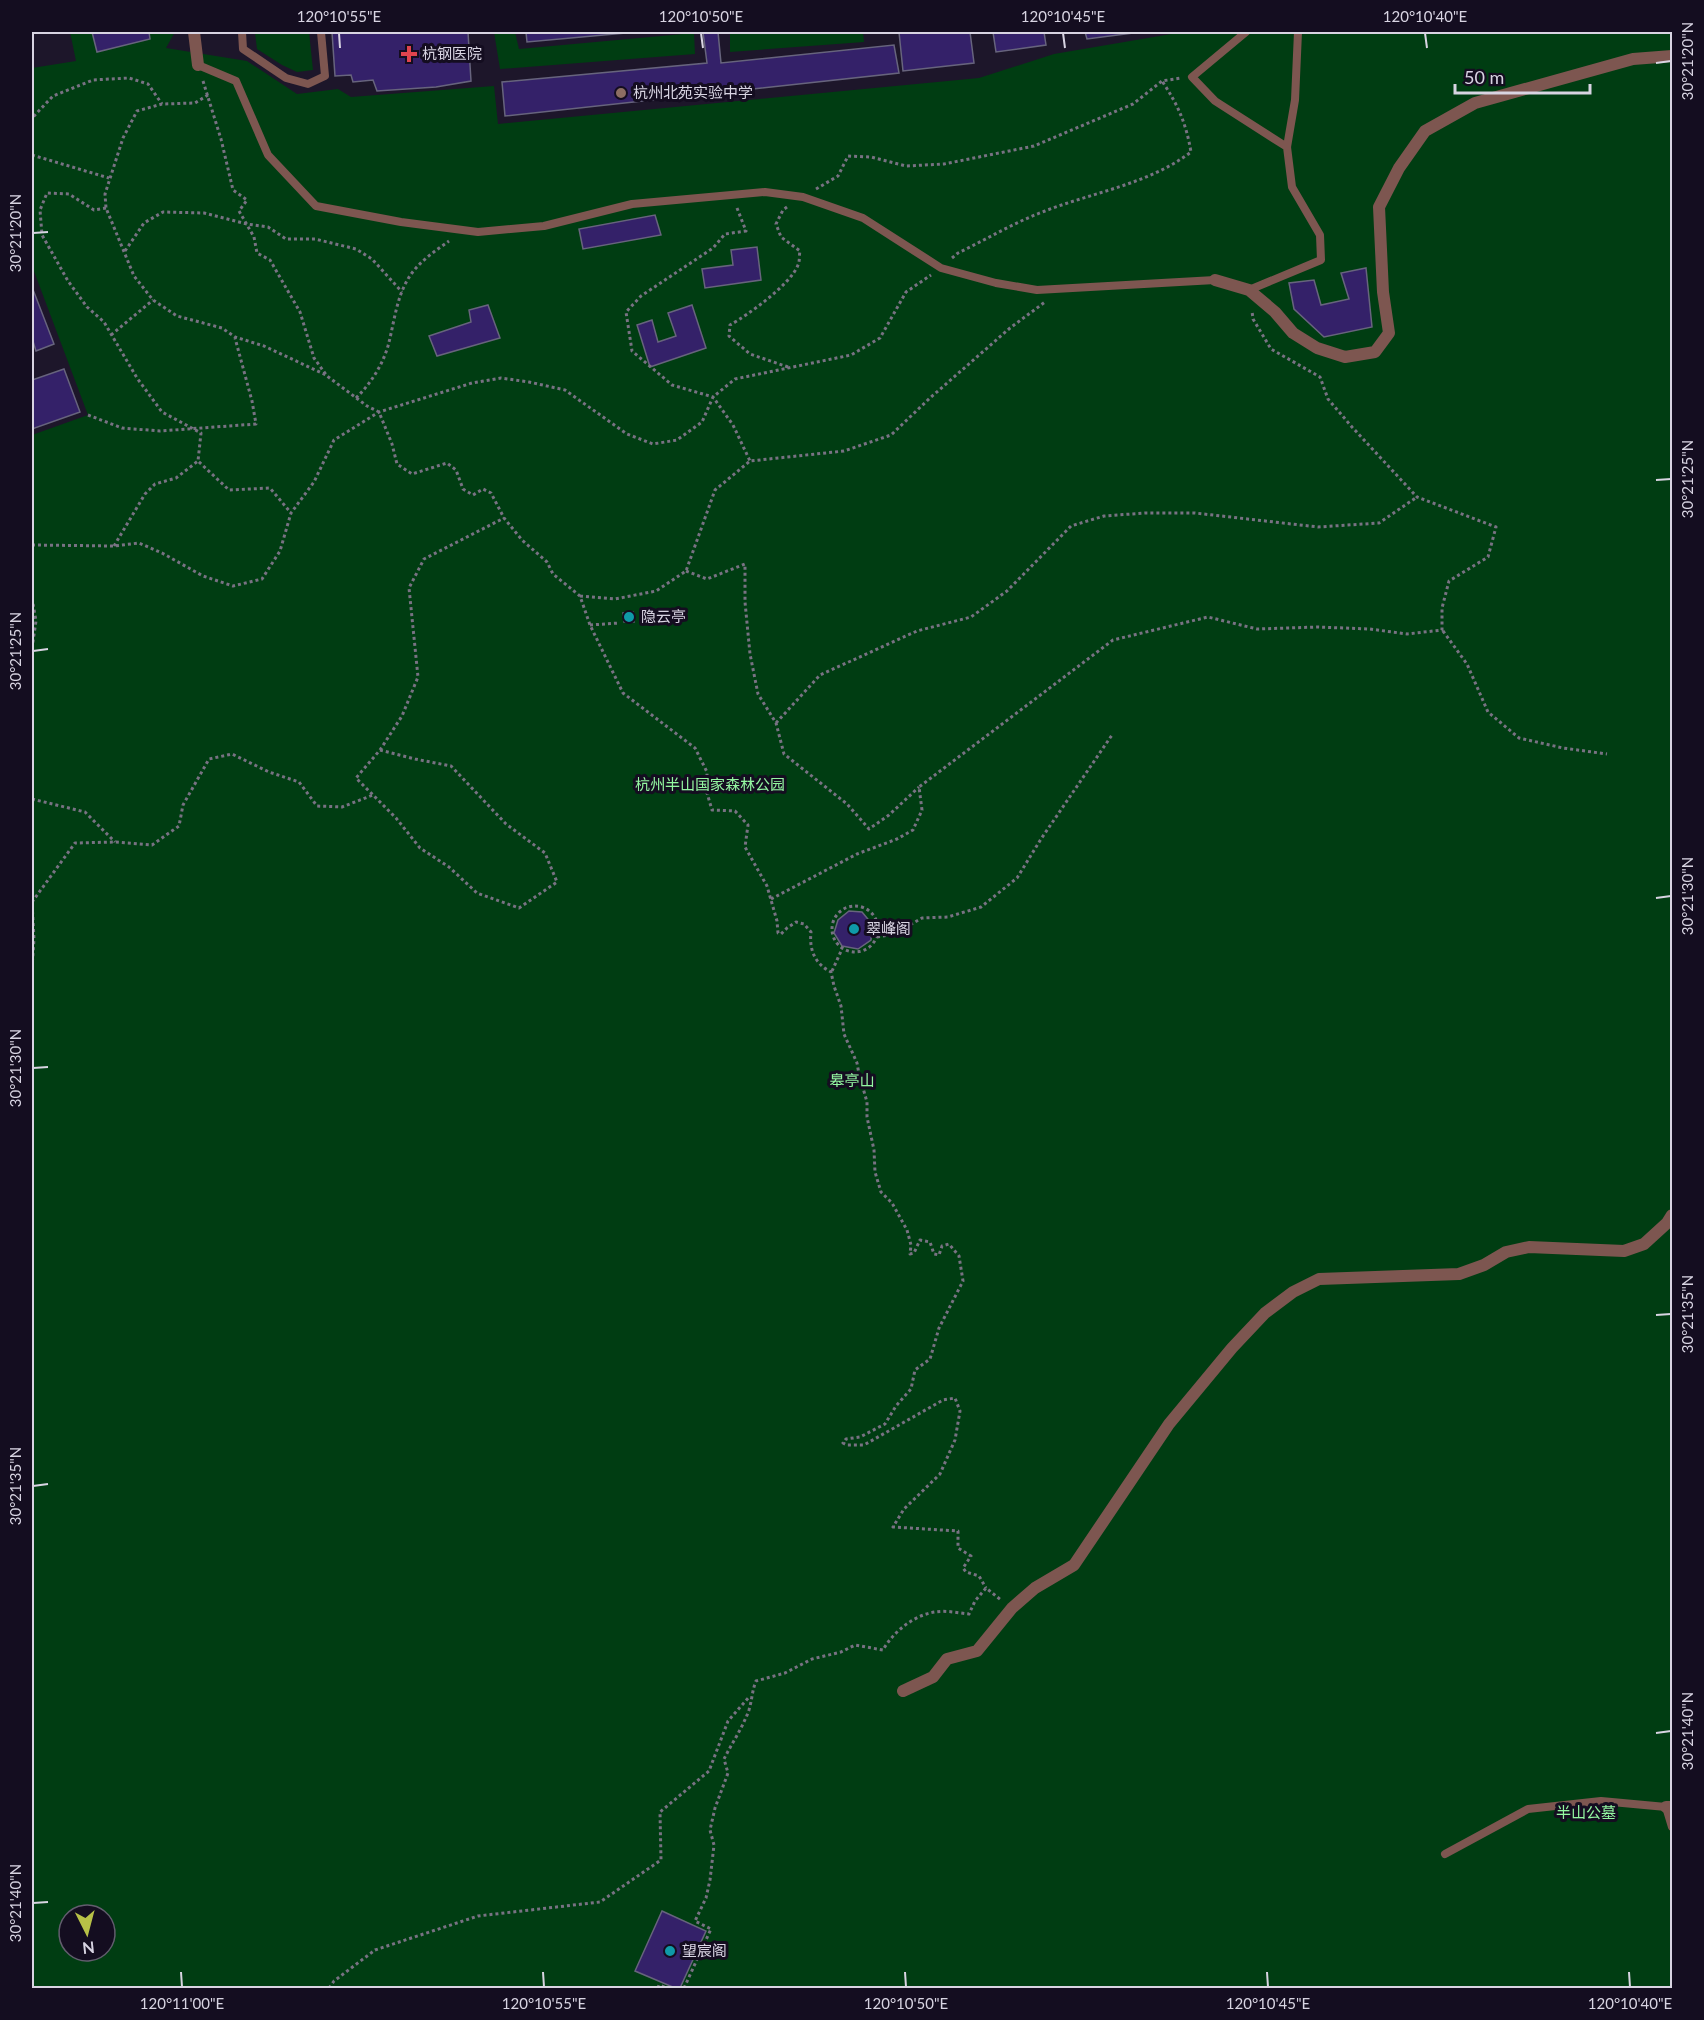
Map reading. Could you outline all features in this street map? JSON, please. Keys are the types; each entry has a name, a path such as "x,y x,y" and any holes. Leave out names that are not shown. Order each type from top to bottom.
{"street":[{"path":"194,32 198,65"},
{"path":"1215,280 1249,290 1275,312 1293,333 1317,348 1345,357 1375,352 1389,333 1383,292 1379,207 1398,168 1425,131 1475,103 1633,59 1672,56"},
{"path":"903,1691 933,1677 947,1659 977,1651 1012,1608 1035,1588 1074,1565 1169,1424 1265,1313 1293,1292 1319,1279 1459,1274 1484,1265 1506,1252 1529,1248 1624,1251 1644,1244 1667,1223 1672,1215"}],"lane":[{"path":"194,32 199,32"},
{"path":"242,32 243,49 286,78 308,84 325,76 321,32"},
{"path":"1246,32 1192,77 1215,101 1287,147"},
{"path":"1249,290 1321,260 1320,235 1292,187 1287,147 1295,100 1298,32"},
{"path":"198,65 236,81 268,155 316,206 401,222 478,232 544,226 632,204 765,192 803,197 863,218 941,268 1016,286 1037,290 1215,280"},
{"path":"1445,1854 1528,1809 1601,1801 1669,1807 1672,1827"}],"path":[{"path":"198,65 221,139 233,190 247,200 239,211 254,237 257,253 270,260 300,312 314,358 327,376"},
{"path":"789,367 750,354 729,336 730,325 748,315 780,288 798,266 800,251 781,237 776,224 783,210 838,176 848,156 871,157 906,166 944,164 1034,146 1133,104 1162,81 1192,77"},
{"path":"32,122 53,96 93,80 129,78 148,84 162,104"},
{"path":"32,545 114,546 139,543 162,552 203,576 233,586 262,579 280,551 291,513 314,482 334,440 379,412 472,383 501,378 565,390 627,434 653,444 677,440 702,422 712,397 735,379 852,355 880,338 906,292 941,268 958,253 1044,211 1099,194 1174,165 1191,152 1179,107 1162,81"},
{"path":"208,95 195,103 162,104 137,111 123,138 109,177 105,194 106,208 134,276 153,300 177,316 222,328 235,337 264,346 327,376 379,412 392,444 397,464 412,474 447,463 456,470 463,489 473,495 483,489 491,493 504,518 522,540 547,562 553,574 580,596 590,625 623,693 695,748 707,772 707,793 712,810 735,811 748,825 745,848 767,886 778,933 781,934 796,922 804,924 811,933 810,946 820,967 831,972"},
{"path":"32,155 109,177"},
{"path":"106,208 94,210 69,194 47,192 40,210 42,235 68,281 87,307 104,322 137,378 162,412 201,433 198,461 176,478 155,484 145,494 114,546"},
{"path":"731,195 746,231 725,234 713,248 641,296 626,312 632,351 672,385 712,397 733,425 750,461"},
{"path":"125,251 144,223 163,212 204,213 268,227 286,239 315,239 356,249 372,259 402,292"},
{"path":"356,398 371,383 387,348 398,304 408,278 433,252 466,230"},
{"path":"580,596 615,599 656,591 686,571 715,490 750,461 844,451 891,435 1010,328 1063,289"},
{"path":"1249,290 1253,319 1271,349 1320,377 1328,399 1417,497 1496,527 1488,556 1449,581 1443,608 1442,630 1467,664 1488,712 1519,738 1563,748 1607,754"},
{"path":"111,335 153,300"},
{"path":"88,415 122,428 160,431 256,424 235,337"},
{"path":"198,461 229,490 270,488 291,513"},
{"path":"776,723 820,675 917,631 971,617 1007,591 1071,526 1104,516 1146,513 1195,513 1318,527 1379,523 1417,497"},
{"path":"380,750 451,766 506,824 545,854 556,882 519,908 477,893 449,867 420,848 356,778 380,750 402,716 418,677 409,588 424,559 504,518"},
{"path":"686,571 707,579 746,564 745,602 750,654 758,694 776,723 784,754 847,804 869,829 889,815 919,787 1113,640 1209,617 1257,629 1359,629 1407,634 1442,630"},
{"path":"32,598 34,621 32,648"},
{"path":"590,625 619,623"},
{"path":"877,937 894,934 922,918 948,917 981,907 1017,878 1041,839 1113,735"},
{"path":"32,968 34,939 32,902 75,843 115,842 152,845 179,826 183,805 209,759 232,754 269,772 299,782 317,806 342,807 373,795"},
{"path":"771,898 857,854 897,839 913,830 922,810 919,787"},
{"path":"32,799 85,812 115,842"},
{"path":"860,906 873,914 877,921 877,937 867,949 860,952 842,949 834,940 831,925 838,912 844,908 860,906"},
{"path":"842,949 831,972 841,1006 844,1034 857,1063 867,1102 875,1172 881,1192 892,1203 907,1230 911,1245 910,1254 914,1253 920,1240 930,1242 934,1254 939,1255 942,1246 949,1244 959,1256 963,1281 939,1329 930,1359 915,1370 911,1389 896,1406 885,1424 860,1437 846,1439 843,1443 864,1445 943,1400 955,1398 960,1411 955,1440 940,1474 904,1509 893,1527 958,1531 958,1548 971,1556 963,1568 966,1572 979,1576 986,1588 1012,1608"},
{"path":"684,1989 711,1929 695,1921 706,1898 710,1880 714,1845 710,1830 715,1808 728,1773 724,1759 744,1722 756,1681 785,1672 812,1659 841,1652 855,1644 883,1650 913,1619 935,1612 969,1614 975,1601 986,1588"},
{"path":"329,1989 334,1981 375,1950 478,1916 600,1902 661,1860 660,1812 709,1771 728,1721 751,1695"},
{"path":"658,1989 659,1985 667,1989"}],"green space":[{"name":"皋亭山","path":"70,32 175,32 166,48 247,61 297,94 338,89 351,97 494,86 498,124 979,78 1054,54 1183,32 1672,32 1672,1988 32,1988 32,435 88,415 32,266 32,68 76,61"},
{"path":"309,32 313,70 297,72 257,49 255,33"},
{"path":"494,32 515,32 519,49 694,33 695,54 500,69"},
{"path":"730,32 863,32 864,42 730,52"}],"building":[{"path":"92,32 149,32 150,39 97,52"},
{"name":"杭钢医院","path":"332,32 468,32 471,81 436,87 377,91 373,80 353,82 351,75 335,76"},
{"path":"526,32 637,32 527,42"},
{"path":"703,32 718,32 721,63 894,45 899,73 505,116 502,82 707,63"},
{"path":"899,32 970,32 974,63 903,71"},
{"path":"993,32 1044,32 1046,45 996,52"},
{"path":"1085,32 1141,32 1087,39"},
{"path":"655,215 661,235 583,249 579,229"},
{"path":"757,247 761,280 705,288 702,269 733,265 731,250"},
{"path":"1366,268 1372,327 1324,337 1294,309 1289,283 1314,280 1321,305 1349,299 1341,273"},
{"path":"32,287 54,344 36,351 32,338"},
{"path":"488,305 500,338 437,356 429,336 471,322 469,310"},
{"path":"692,305 706,348 650,367 637,325 652,320 658,342 676,336 668,313"},
{"path":"64,369 80,412 32,429 32,380"},
{"name":"隐云亭","path":"633,612 634,622 624,622 623,613"},
{"name":"翠峰阁","path":"849,911 862,912 872,924 871,940 858,949 842,946 834,933 838,920"},
{"name":"望宸阁","path":"662,1911 706,1931 680,1988 635,1971"}],"place":[{"name":"杭钢医院","path":"409,54"},
{"name":"杭州北苑实验中学","path":"621,93"},
{"name":"隐云亭","path":"629,617"},
{"name":"翠峰阁","path":"854,929"},
{"name":"望宸阁","path":"670,1951"}],"park label":[{"name":"杭州半山国家森林公园","path":"710,785"},
{"name":"半山公墓","path":"1586,1813"}]}
